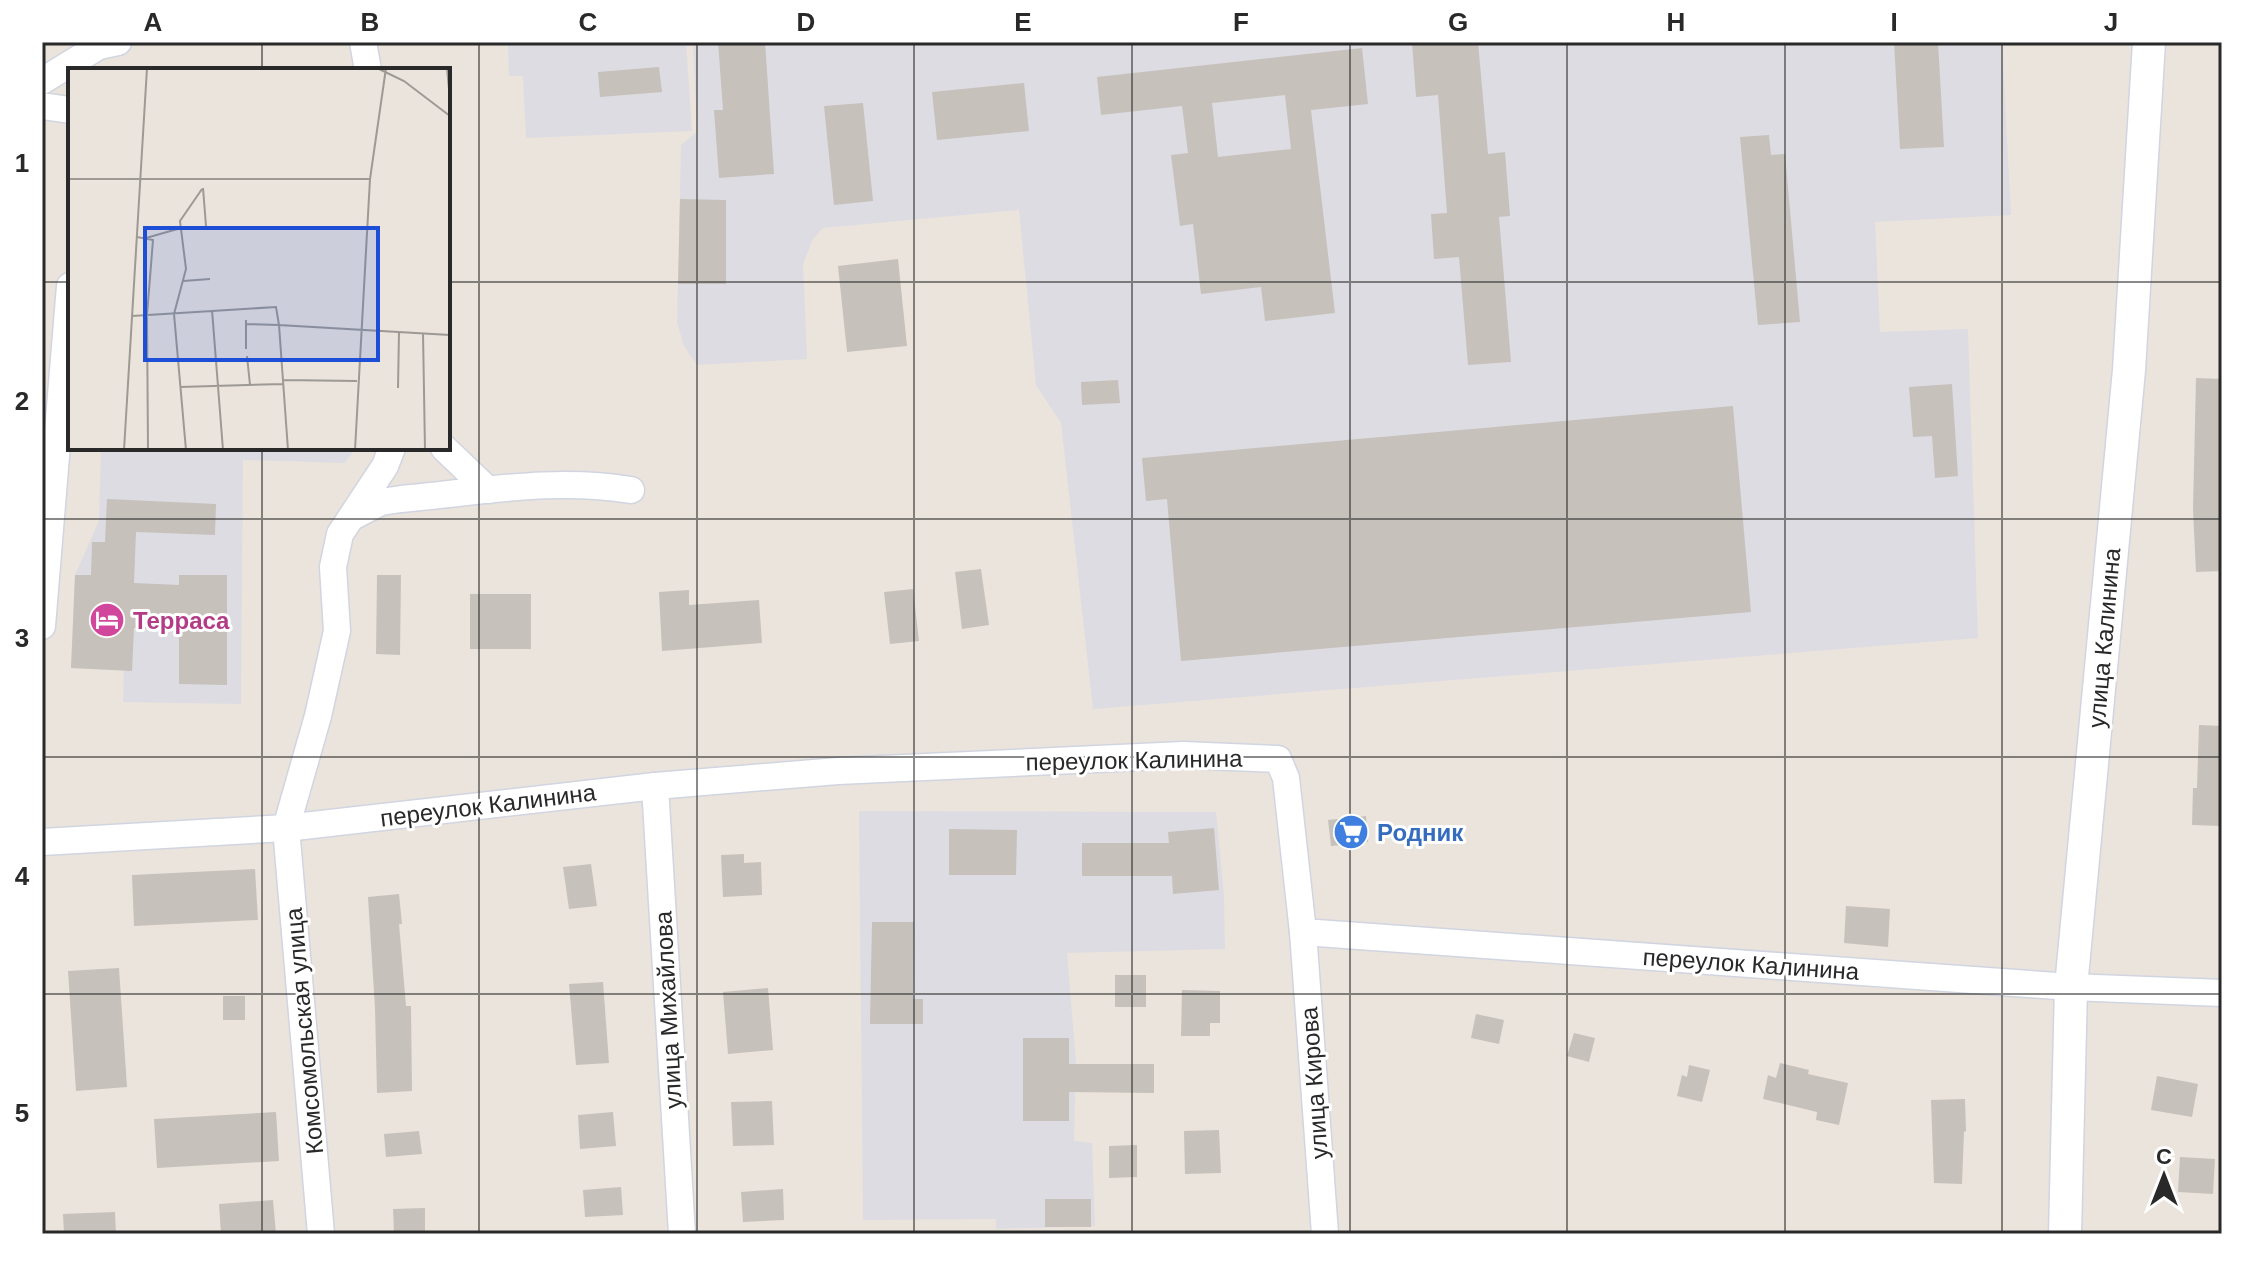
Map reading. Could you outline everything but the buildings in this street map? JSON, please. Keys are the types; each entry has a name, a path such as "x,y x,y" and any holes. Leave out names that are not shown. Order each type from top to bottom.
{"street":[{"path":"42,81 99,46 118,42"},
{"path":"363,42 368,68"},
{"name":"улица Калинина","path":"2065,1234 2071,987 2129,370 2149,42"},
{"path":"42,106 68,110"},
{"path":"42,626 68,310"},
{"path":"286,828 315,728 337,631 333,567 340,534 385,466 391,450"},
{"path":"446,450 488,490"},
{"path":"350,517 381,502 488,490 556,484 592,484 631,490"},
{"name":"переулок Калинина","path":"42,842 286,828 655,786 838,771 1167,756 1278,759 1286,778 1303,932 2071,987 2222,993"},
{"name":"улица Михайлова","path":"655,786 682,1234"},
{"name":"Комсомольская улица","path":"286,828 321,1234"},
{"name":"улица Кирова","path":"1303,932 1325,1234"}],"shaded area":[{"path":"508,42 686,42 692,131 526,138 523,76 509,76"},
{"path":"693,42 2002,42 2011,215 1875,222 1880,332 1968,329 1978,638 1093,709 1061,423 1036,385 1019,210 823,228 813,239 803,264 807,359 697,365 684,346 677,322 681,145 697,132"},
{"path":"101,450 355,450 345,463 243,460 241,704 123,702 124,670 71,668 75,575 99,521"},
{"path":"859,811 1216,812 1224,895 1225,949 1067,953 1076,1063 1074,1141 1092,1143 1095,1226 996,1229 996,1219 863,1220"}],"place":[{"name":"Терраса","path":"107,620"},
{"name":"Родник","path":"1351,832"}]}
